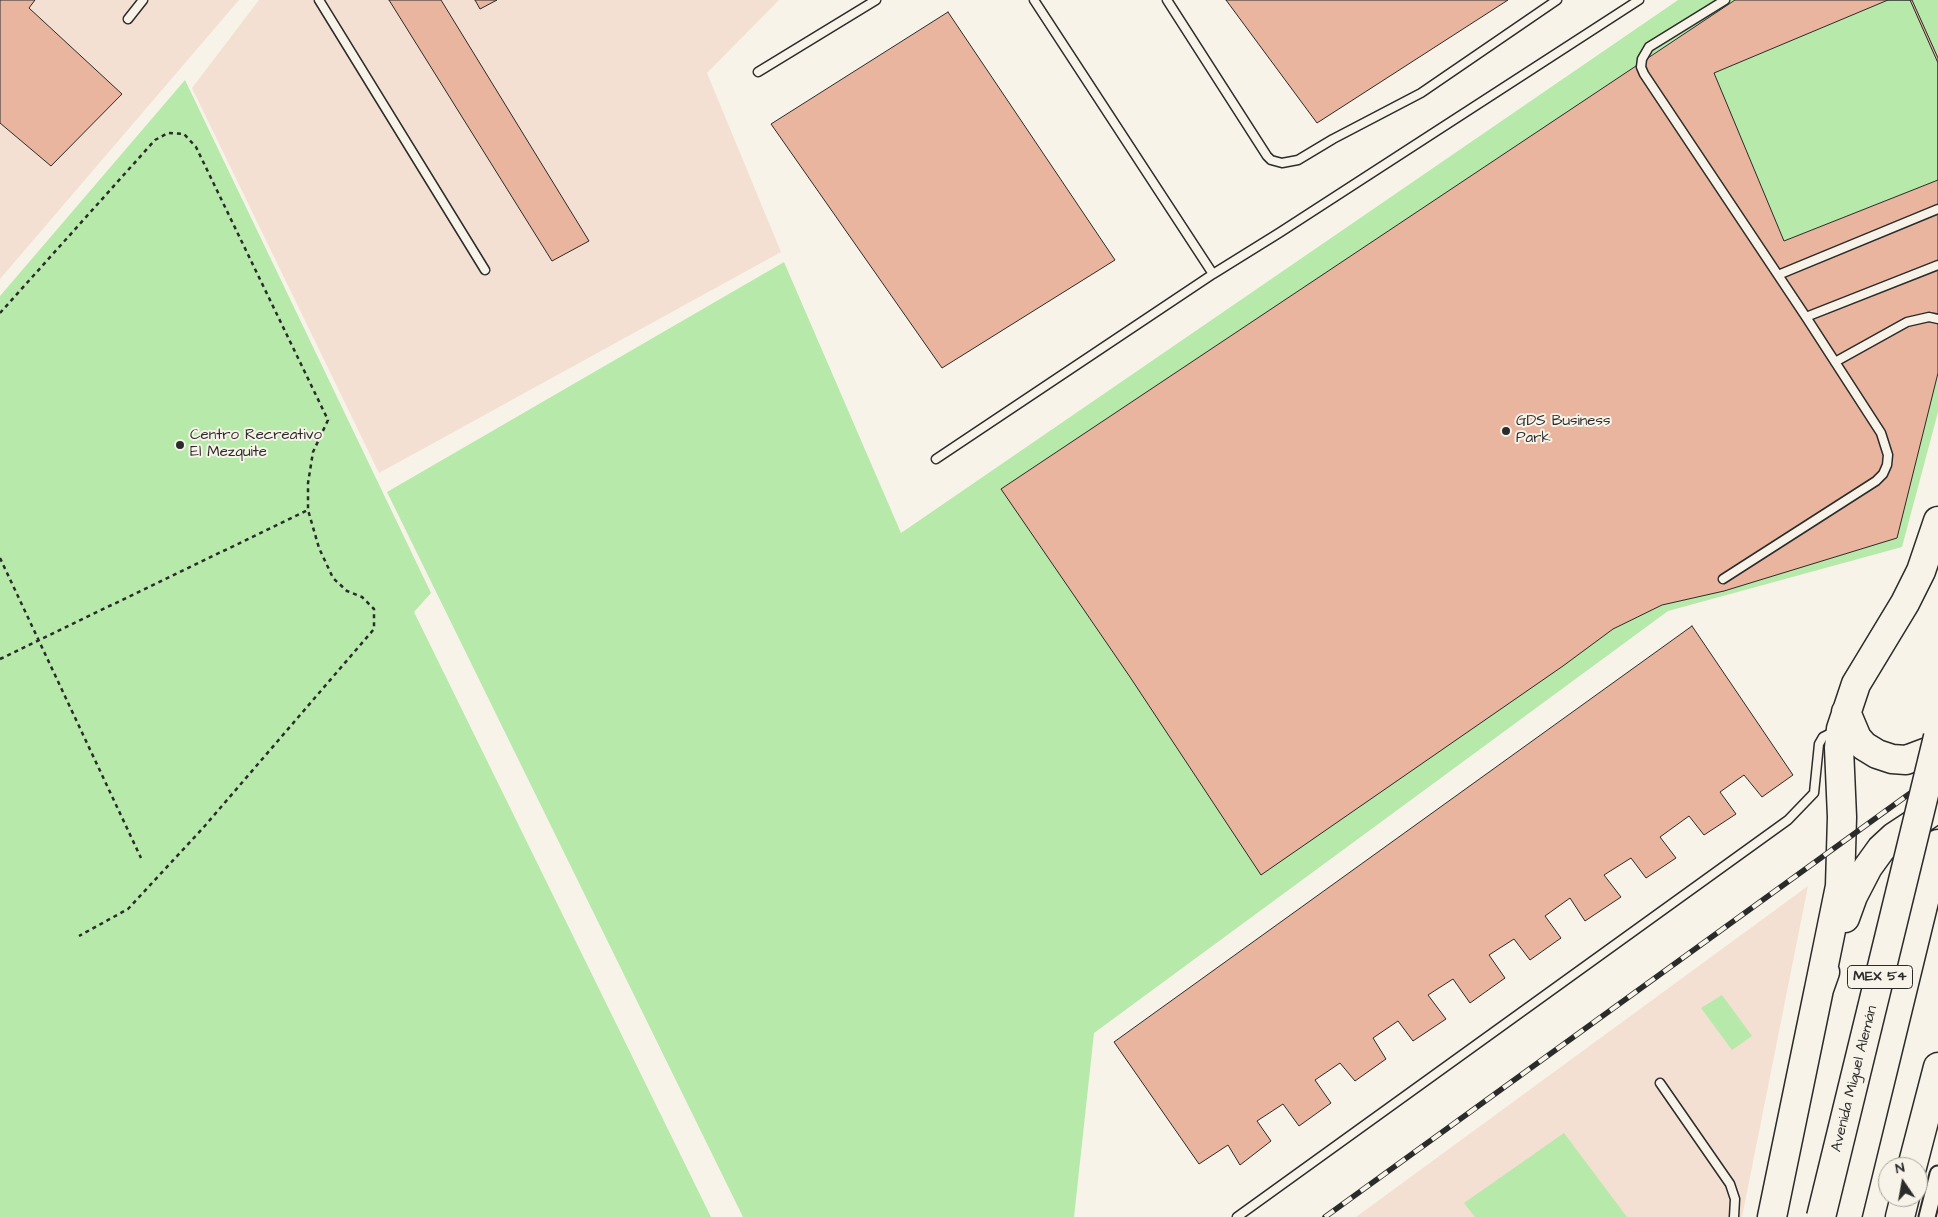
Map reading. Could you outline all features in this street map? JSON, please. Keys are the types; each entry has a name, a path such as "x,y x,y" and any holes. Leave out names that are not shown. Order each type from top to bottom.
{"highway":[{"path":"1772,1217 1840,886 1842,817 1839,748 1856,684 1922,571 1938,521"},
{"path":"1846,723 1864,746 1877,754 1892,759 1906,760 1938,748"},
{"name":"Avenida Miguel Alemán","path":"1821,1217 1938,737"},
{"path":"1819,989 1853,896 1868,867 1881,849 1894,837 1938,808"},
{"name":"Avenida Miguel Alemán","path":"1847,1217 1938,844"},
{"path":"1915,1157 1938,1067"}],"street":[{"path":"1927,1217 1938,1174"}],"lane":[{"path":"128,19 143,0"},
{"path":"320,0 485,270"},
{"path":"758,72 876,0"},
{"path":"1034,0 1213,274"},
{"path":"1167,0 1267,156 1271,160 1282,163 1298,160 1333,139 1421,94 1557,0"},
{"path":"936,460 1213,274 1639,0"},
{"path":"1723,579 1876,481 1883,474 1887,466 1888,455 1881,433 1641,67 1642,59 1649,47 1724,0"},
{"path":"1778,275 1938,209"},
{"path":"1806,317 1938,265"},
{"path":"1835,362 1907,322 1929,317 1938,319"},
{"path":"1237,1217 1788,820 1814,793 1819,744 1828,734 1846,723"},
{"path":"1660,1083 1730,1184 1735,1200 1734,1217"}],"path":[{"path":"0,314 155,140 168,133 184,134 196,147 328,420 313,452 308,483 308,510 319,548 333,578 347,591 362,597 374,609 374,629 203,828 128,909 79,936"},
{"path":"0,659 308,510"},
{"path":"0,558 141,858"}],"shaded area":[{"path":"0,0 239,0 0,279"},
{"path":"259,0 779,0 707,73 781,252 379,473 192,88"},
{"path":"1808,886 1742,1217 1356,1217"}],"green space":[{"path":"1678,0 1938,0 1938,412 1902,547 1668,611 1094,1033 1074,1217 743,1217 387,492 784,262 901,533"},
{"path":"185,80 431,593 414,612 711,1217 0,1217 0,296"},
{"path":"1722,995 1752,1036 1732,1050 1701,1008"},
{"path":"1564,1133 1627,1217 1475,1217 1464,1203"}],"building":[{"path":"0,0 35,0 29,8 122,94 51,166 0,123"},
{"path":"389,0 441,0 589,241 552,261"},
{"path":"475,0 497,0 480,9"},
{"path":"1226,0 1508,0 1317,123"},
{"name":"GDS Business Park","path":"1735,0 1910,0 1938,63 1938,373 1897,538 1724,591 1662,605 1613,629 1563,666 1261,875 1130,677 1001,489"},
{"path":"1888,0 1912,0 1938,58 1938,180 1784,241 1714,73"},
{"path":"948,12 1115,260 942,368 771,124"},
{"path":"1692,626 1793,775 1762,797 1744,775 1720,792 1736,814 1704,835 1689,816 1660,837 1676,858 1646,878 1631,858 1604,875 1621,897 1585,921 1570,898 1545,916 1561,938 1530,960 1514,939 1489,955 1505,978 1470,1003 1453,979 1428,995 1446,1019 1413,1041 1398,1021 1373,1038 1386,1059 1355,1081 1340,1063 1315,1080 1331,1103 1299,1126 1283,1104 1257,1121 1271,1141 1240,1165 1228,1145 1199,1164 1114,1042"}],"railway":[{"path":"1325,1217 1938,773"}],"place":[{"name":"GDS Business Park","path":"1506,431"},
{"name":"Centro Recreativo El Mezquite","path":"180,445"}]}
